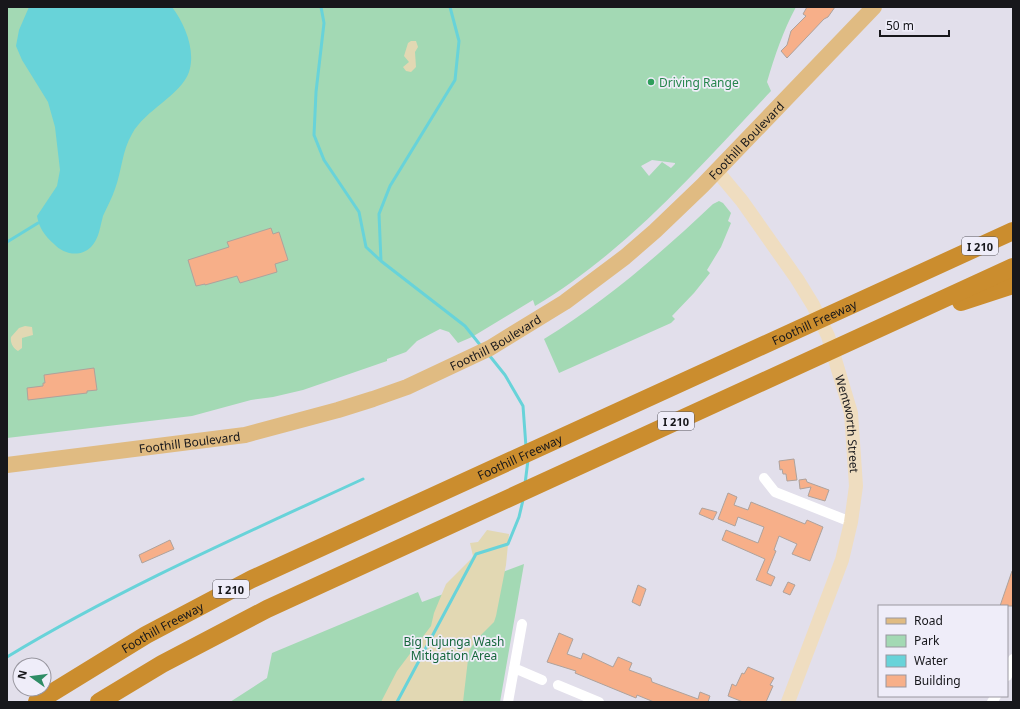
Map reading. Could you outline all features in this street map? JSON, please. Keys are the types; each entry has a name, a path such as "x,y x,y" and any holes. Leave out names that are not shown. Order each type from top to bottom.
{"highway":[{"path":"947,262 1013,225"},
{"name":"Foothill Freeway","path":"37,702 140,638 217,596 1013,231"},
{"name":"I 210","path":"99,702 162,664 232,626 1013,267"},
{"path":"871,332 1013,285"}],"main road":[{"name":"Foothill Boulevard","path":"7,465 245,435 338,410 407,387 490,348 565,302 625,257 655,232 874,7"},
{"name":"Wentworth Street","path":"716,171 742,201 797,279 813,306 828,336 851,413 856,486 851,522 842,560 788,702"}],"street":[{"path":"764,478 775,492 851,522"},
{"path":"508,702 522,624"},
{"path":"1008,673 1013,659"},
{"path":"514,668 542,680"},
{"path":"558,685 599,702"}],"green space":[{"path":"7,7 796,7 780,43 767,82 771,91 689,179 631,235 568,284 535,306 533,300 472,337 458,343 449,332 440,329 417,341 406,352 387,359 387,361 303,390 273,397 251,400 192,416 7,438","holes":["652,160 675,163 671,168 662,162 649,176 641,166"]},
{"path":"719,201 723,203 731,213 728,221 731,223 721,247 707,270 710,273 694,293 672,316 675,319 671,323 559,373 544,339 611,293 653,259 713,204"},
{"name":"Big Tujunga Wash Mitigation Area","path":"524,564 500,702 230,702 267,678 272,653 418,592 422,602"}],"sand":[{"path":"411,41 416,41 418,47 415,52 416,67 411,72 406,71 403,67 409,62 404,56 408,43"},
{"path":"25,326 32,327 33,335 22,338 22,348 18,351 12,345 11,337 19,328"},
{"path":"487,530 509,534 506,565 494,622 476,640 469,651 463,702 381,702 397,671 431,626 434,613 446,584 473,556 470,543 478,542"}],"water":[{"path":"29,7 172,7 181,21 190,47 191,64 185,80 179,88 145,117 132,134 126,147 117,182 103,216 98,237 91,247 82,253 77,254 67,252 58,247 43,232 37,216 57,186 60,170 55,127 48,102 22,60 16,46 19,30"}],"building":[{"path":"807,7 835,7 828,17 824,19 787,58 781,51 787,45 791,31 806,16 803,14"},
{"path":"271,228 273,234 279,232 288,260 275,264 277,272 240,283 237,276 196,286 188,260 229,247 227,242"},
{"path":"94,368 97,390 87,391 87,393 28,400 27,388 43,386 43,383 45,383 44,375"},
{"path":"794,459 797,480 787,481 786,474 783,474 782,469 780,470 779,461"},
{"path":"806,479 807,482 829,490 825,501 808,496 811,487 800,489 799,480"},
{"path":"728,493 737,497 734,505 748,510 751,502 805,524 807,520 823,527 810,561 792,554 797,544 779,536 774,550 776,551 767,573 775,577 771,586 756,580 765,559 722,540 726,530 758,543 764,527 738,517 735,526 718,519"},
{"path":"702,508 717,512 713,520 699,514"},
{"path":"170,540 174,549 142,563 139,555"},
{"path":"1012,571 1013,571 1013,606 1000,605"},
{"path":"788,582 795,585 790,595 783,592"},
{"path":"638,585 646,589 640,606 632,602"},
{"path":"559,633 573,639 567,654 581,659 583,653 613,667 618,657 632,663 629,670 651,678 652,682 698,699 700,692 710,696 708,702 654,702 637,695 636,698 575,673 576,671 547,662"},
{"path":"748,667 774,678 770,685 773,686 766,702 743,702 728,696 732,684 736,686 742,673 744,674"}],"waterway":[{"path":"321,7 324,23 316,92 314,135 324,160 359,212 366,247 381,261 465,326 481,346"},
{"path":"381,261 379,214 390,186 455,80 459,41 450,7"},
{"path":"7,242 38,223"},
{"path":"489,355 505,375 523,406 526,447"},
{"path":"525,484 528,460"},
{"path":"7,657 138,585 363,479"},
{"path":"397,702 476,554 508,544 519,517 523,500"}],"place":[{"name":"Driving Range","path":"651,82"}]}
